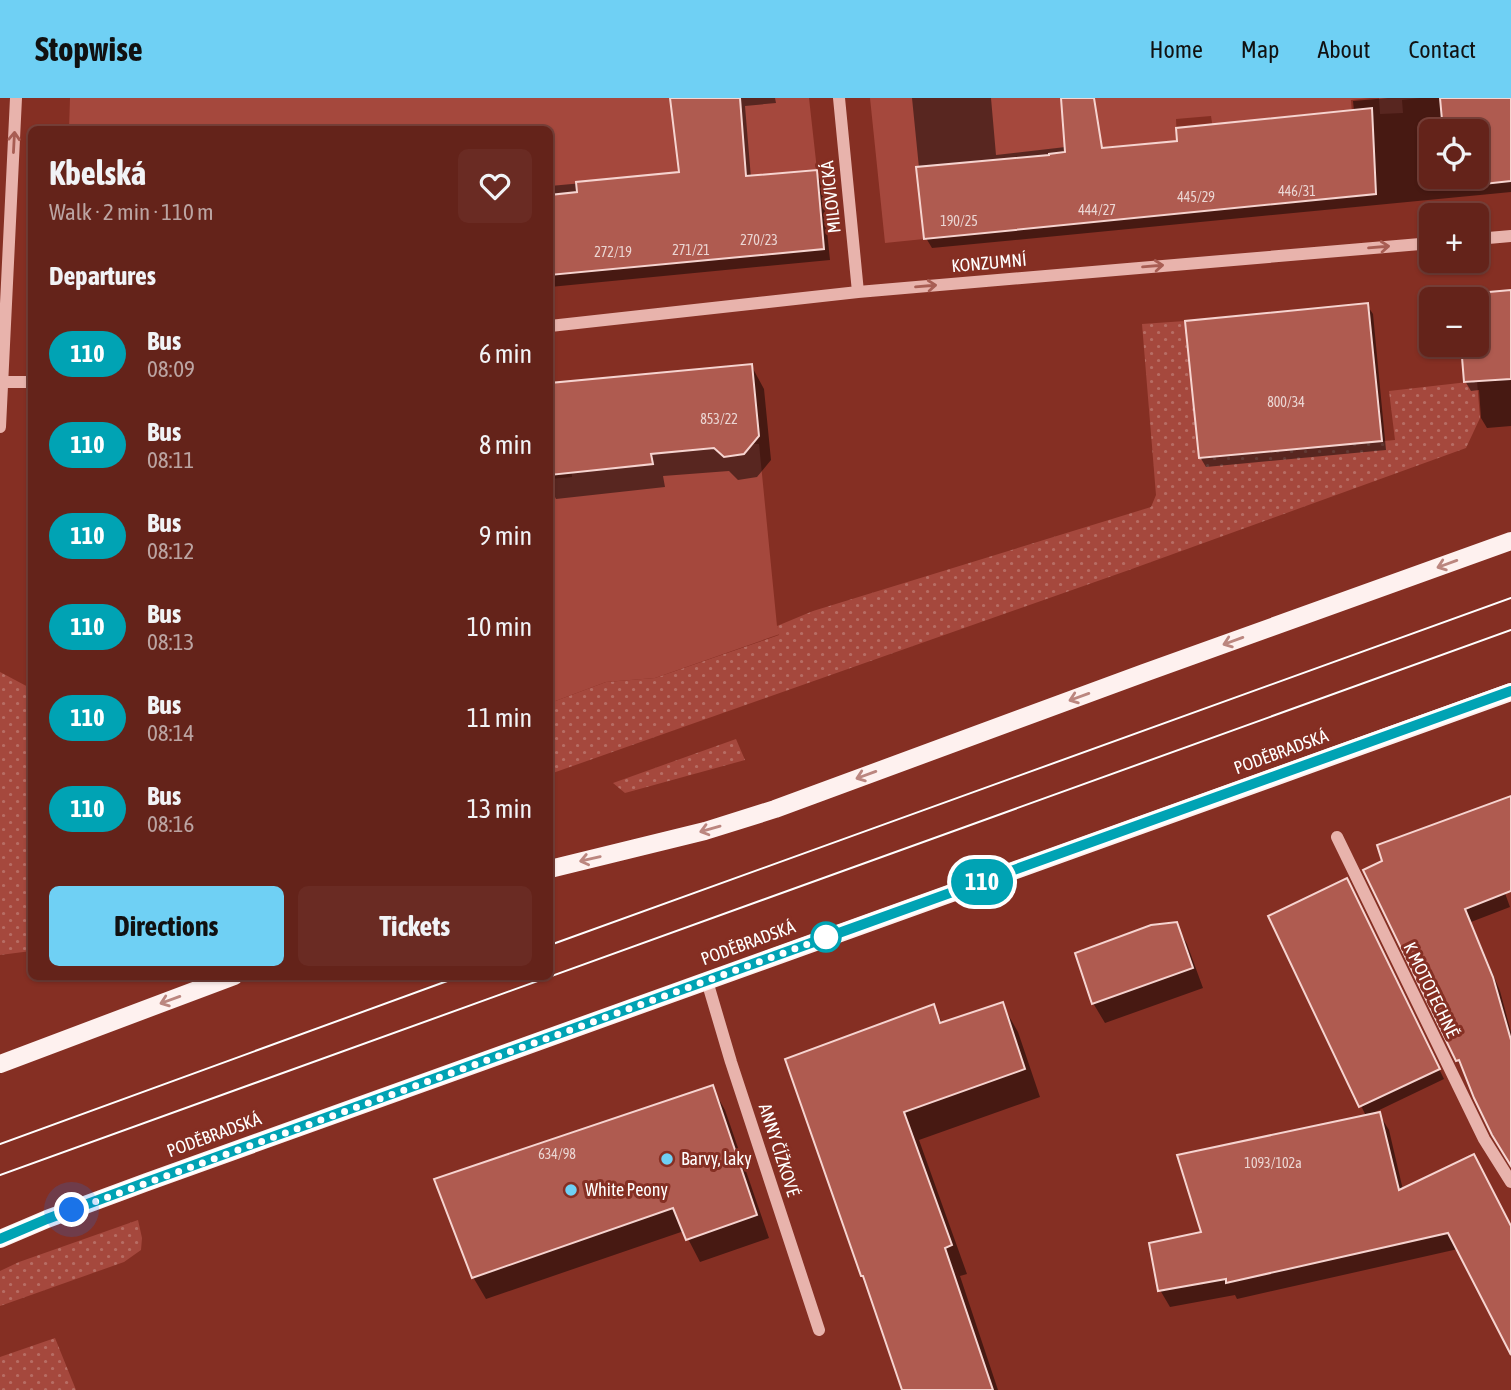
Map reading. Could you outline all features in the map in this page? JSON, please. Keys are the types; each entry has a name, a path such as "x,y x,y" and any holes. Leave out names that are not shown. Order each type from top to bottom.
{"main road":[{"path":"553,868 705,831 775,809 1511,541"},
{"name":"PODĚBRADSKÁ","path":"0,1239 147,1182 1511,692"},
{"path":"0,1065 223,980"}],"street":[{"path":"0,427 16,98"},
{"name":"MILOVICKÁ","path":"839,98 858,292"},
{"path":"1489,238 1511,236"},
{"name":"KONZUMNÍ","path":"553,326 858,292 1419,244"},
{"path":"2,382 28,382"},
{"name":"K MOTOTECHNĚ","path":"1337,837 1483,1139 1511,1182"},
{"name":"ANNY ČÍŽKOVÉ","path":"706,981 819,1330"}],"shaded area":[{"path":"70,98 809,98 817,170 746,177 745,170 576,182 577,192 553,195 553,126 69,126"},
{"path":"870,98 1370,98 1351,100 1352,114 1282,117 1282,124 1214,137 1211,116 1176,119 1177,141 1102,148 1101,141 1049,154 1055,227 998,232 991,161 924,239 885,243"},
{"path":"1379,98 1420,98 1402,100 1403,113 1380,114"},
{"path":"1185,321 1199,458 1395,440 1389,391 1477,381 1480,418 1466,448 553,773 553,702 606,682 655,678 779,635 777,626 813,611 1151,507 1156,495 1142,324"},
{"path":"752,444 759,444 777,626 780,634 655,678 606,682 553,702 553,479 572,477 571,460 652,463 651,454 714,448 724,457 744,454"},
{"path":"0,672 28,687 28,951 0,955"},
{"path":"736,739 745,760 625,793 613,783"},
{"path":"138,1220 142,1238 141,1250 124,1262 0,1306 0,1271"},
{"path":"55,1338 76,1390 0,1390 0,1357"}],"building":[{"path":"670,98 740,98 746,176 817,170 824,249 553,275 553,195 577,192 576,182 679,172"},
{"path":"1061,98 1094,98 1102,148 1177,141 1176,128 1372,108 1376,194 924,239 916,167 1065,152"},
{"path":"1440,98 1511,98 1511,181 1489,183 1489,119 1442,119"},
{"path":"1511,290 1511,379 1464,382 1462,357 1489,357 1489,292"},
{"path":"1368,303 1382,441 1199,458 1185,321"},
{"path":"752,364 759,436 744,454 724,457 714,448 651,454 653,464 553,475 553,383"},
{"path":"1511,796 1511,891 1465,909 1493,977 1511,1040 1511,1166 1492,1135 1459,1060 1456,1061 1363,870 1382,861 1377,845"},
{"path":"1347,878 1440,1069 1359,1107 1268,916"},
{"path":"1177,922 1193,968 1092,1004 1075,953 1151,925"},
{"path":"1003,1002 1025,1069 904,1112 952,1245 945,1248 993,1390 902,1390 785,1059 934,1004 940,1023"},
{"path":"713,1085 757,1215 686,1240 673,1208 472,1278 434,1179"},
{"path":"1380,1112 1399,1190 1474,1154 1511,1226 1511,1355 1448,1233 1226,1283 1226,1279 1158,1291 1149,1243 1201,1232 1177,1155"}],"tram line":[{"path":"553,944 1511,598"},
{"path":"553,976 1511,630"},
{"path":"0,1144 450,980"},
{"path":"0,1175 541,980"}],"bus line":[{"name":"110","path":"0,1239 147,1182 1511,691"}],"place":[{"name":"Barvy, laky","path":"667,1159"},
{"name":"White Peony","path":"571,1190"}],"route":[{"path":"72,1210 836,934 826,937"}]}
